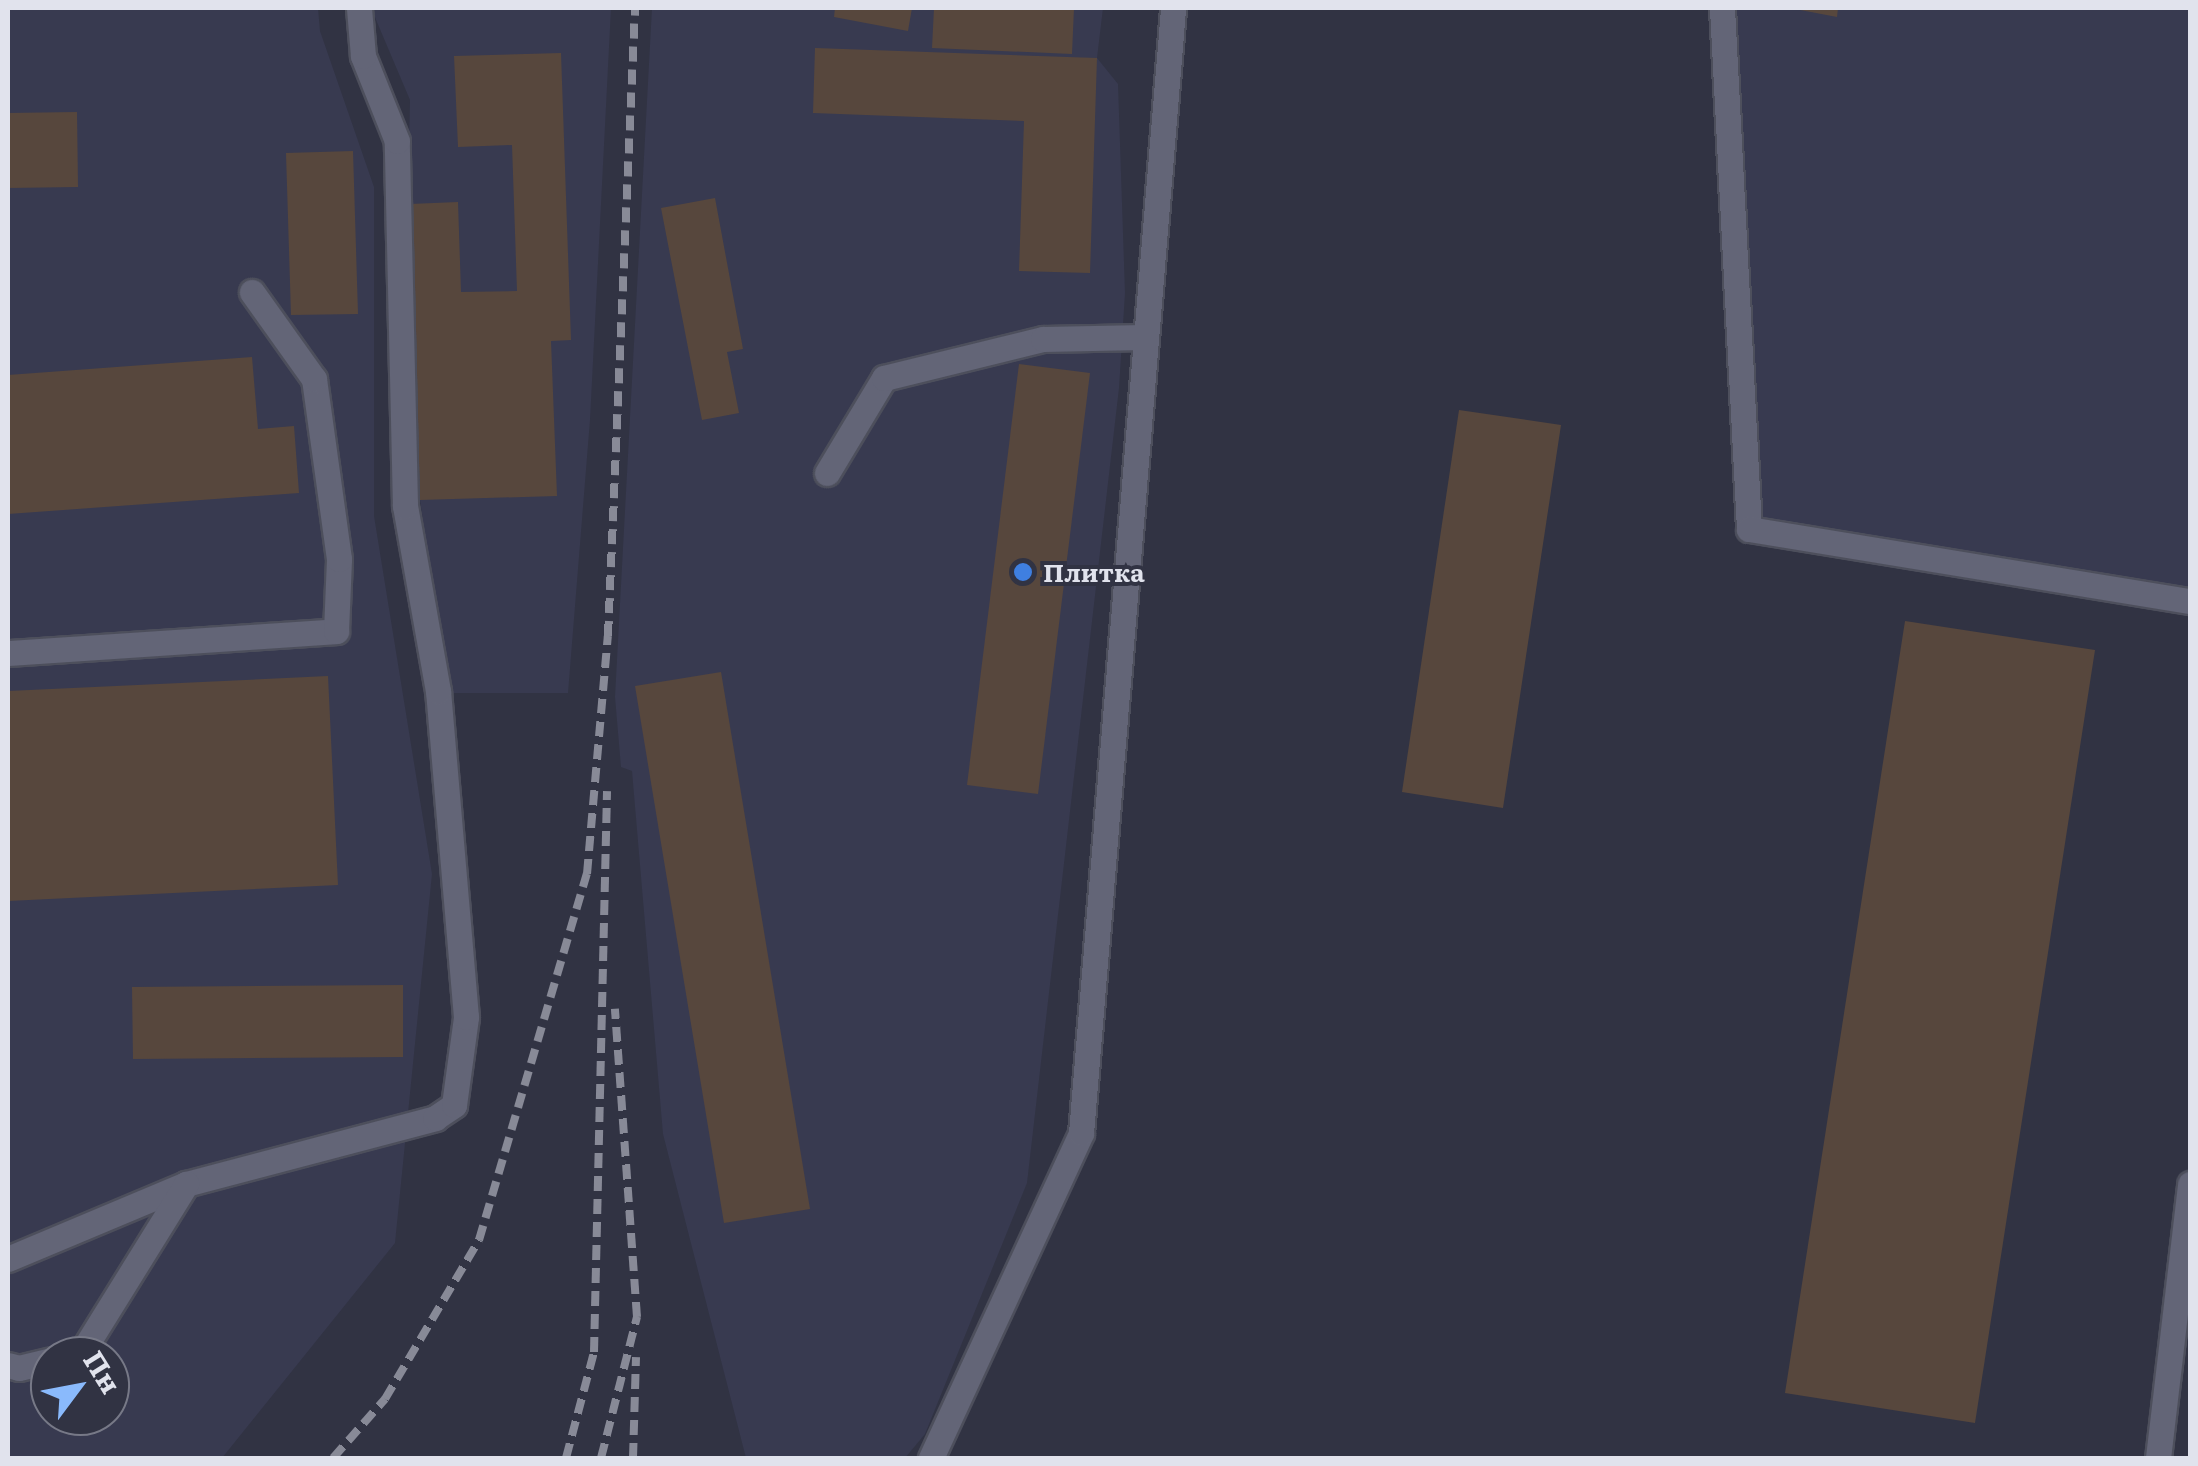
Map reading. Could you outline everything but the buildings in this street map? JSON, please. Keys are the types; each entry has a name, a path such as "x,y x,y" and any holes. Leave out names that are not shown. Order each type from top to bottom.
{"lane":[{"path":"8,1259 186,1184 435,1118 454,1105 466,1017 438,691 405,506 397,140 364,56 360,8"},
{"path":"931,1458 1080,1132 1173,8"},
{"path":"1722,8 1749,529 2190,601"},
{"path":"8,653 336,631 339,559 314,379 252,292"},
{"path":"827,473 884,378 1043,339 1144,337"},
{"path":"92,1336 186,1184"},
{"path":"2158,1458 2190,1184"}],"shaded area":[{"path":"8,8 318,8 320,31 374,187 374,516 432,874 395,1243 222,1458 8,1458"},
{"path":"371,8 611,8 590,420 568,693 448,693 420,500 408,196 410,100"},
{"path":"652,8 1103,8 1097,58 1118,84 1125,293 1119,388 1027,1183 925,1434 905,1458 746,1458 663,1134 632,771 621,767 615,697"},
{"path":"1722,8 2190,8 2190,601 1749,529"}],"railway":[{"path":"333,1458 385,1399 479,1240 587,874 608,636 635,8"},
{"path":"566,1458 594,1352 607,791"},
{"path":"601,1458 637,1317 615,1009"},
{"path":"633,1458 636,1357"}],"place":[{"name":"Плитка","path":"1023,572"}]}
